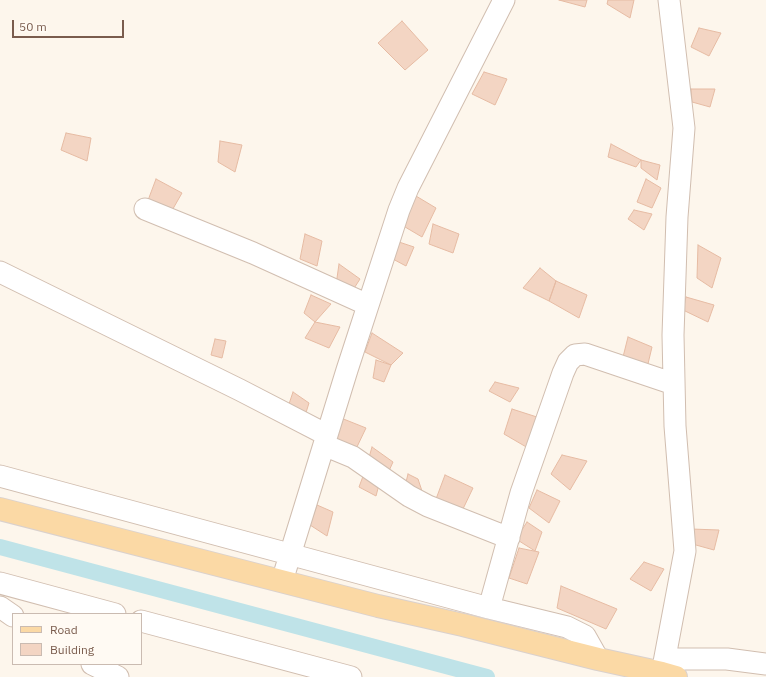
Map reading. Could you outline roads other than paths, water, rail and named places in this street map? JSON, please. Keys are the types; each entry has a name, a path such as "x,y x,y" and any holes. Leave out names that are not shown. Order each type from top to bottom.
{"main road":[{"path":"0,509 378,606 463,625 598,659 666,672"}],"street":[{"path":"282,581 325,440 399,210 408,188 504,0"},
{"path":"669,0 684,128 677,217 673,335 675,426 685,551 666,672 727,659 766,664"},
{"path":"145,209 259,256 368,305"},
{"path":"0,272 240,390 353,457 409,496 428,506 509,538"},
{"path":"489,608 521,493 568,362 575,354 585,354 674,384"},
{"path":"0,476 489,608 567,627 585,636 598,659"},
{"path":"0,583 111,613"},
{"path":"0,607 12,617"},
{"path":"0,616 12,618"},
{"path":"142,621 351,677"},
{"path":"94,665 118,677"}],"waterway":[{"path":"0,547 487,677"}]}
